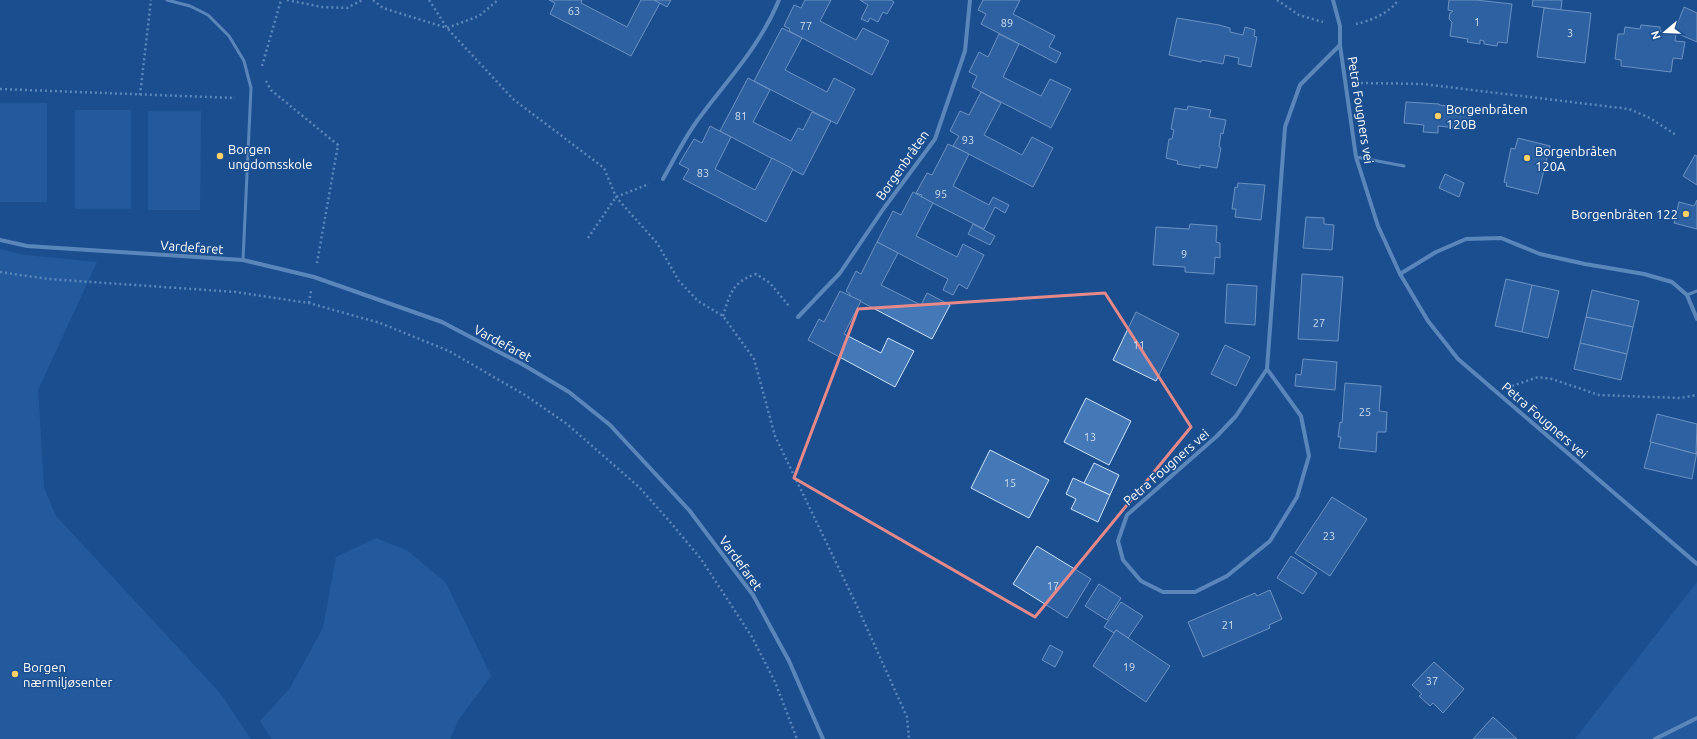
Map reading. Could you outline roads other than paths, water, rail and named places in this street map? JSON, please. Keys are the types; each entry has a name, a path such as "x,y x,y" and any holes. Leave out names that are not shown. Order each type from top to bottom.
{"street":[{"path":"663,178 697,121 745,61 779,0"},
{"name":"Borgenbråten","path":"798,317 840,273 884,208 935,139 965,51 970,0"},
{"path":"1333,0 1340,26 1340,45"},
{"name":"Petra Fougners vei","path":"1340,45 1356,157 1378,226 1400,274 1428,321 1458,359 1697,564"},
{"name":"Petra Fougners vei","path":"1267,369 1301,416 1309,456 1297,497 1270,541 1227,576 1195,592 1163,592 1140,581 1123,560 1118,541 1126,515 1217,436 1236,416 1267,369 1285,127 1300,85 1340,45"},
{"path":"1400,274 1436,252 1466,240 1501,238 1540,254 1585,264 1644,274 1672,282 1687,295 1697,319"},
{"name":"Vardefaret","path":"0,240 27,246 242,260 314,276 442,322 522,364 558,386 610,425 689,510 753,595 789,662 823,739"},
{"path":"1655,739 1697,718"}],"lane":[{"path":"167,0 190,6 208,15 229,36 244,61 251,88 251,98 242,260"},
{"path":"190,0 190,6"},
{"path":"1356,157 1404,166"},
{"path":"1687,295 1697,291"}],"place":[{"name":"Borgenbråten 120B","path":"1438,116"},
{"name":"Borgen ungdomsskole","path":"220,156"},
{"name":"Borgenbråten 120A","path":"1527,158"},
{"name":"Borgenbråten 122","path":"1686,214"},
{"name":"Borgen nærmiljøsenter","path":"15,674"}]}
